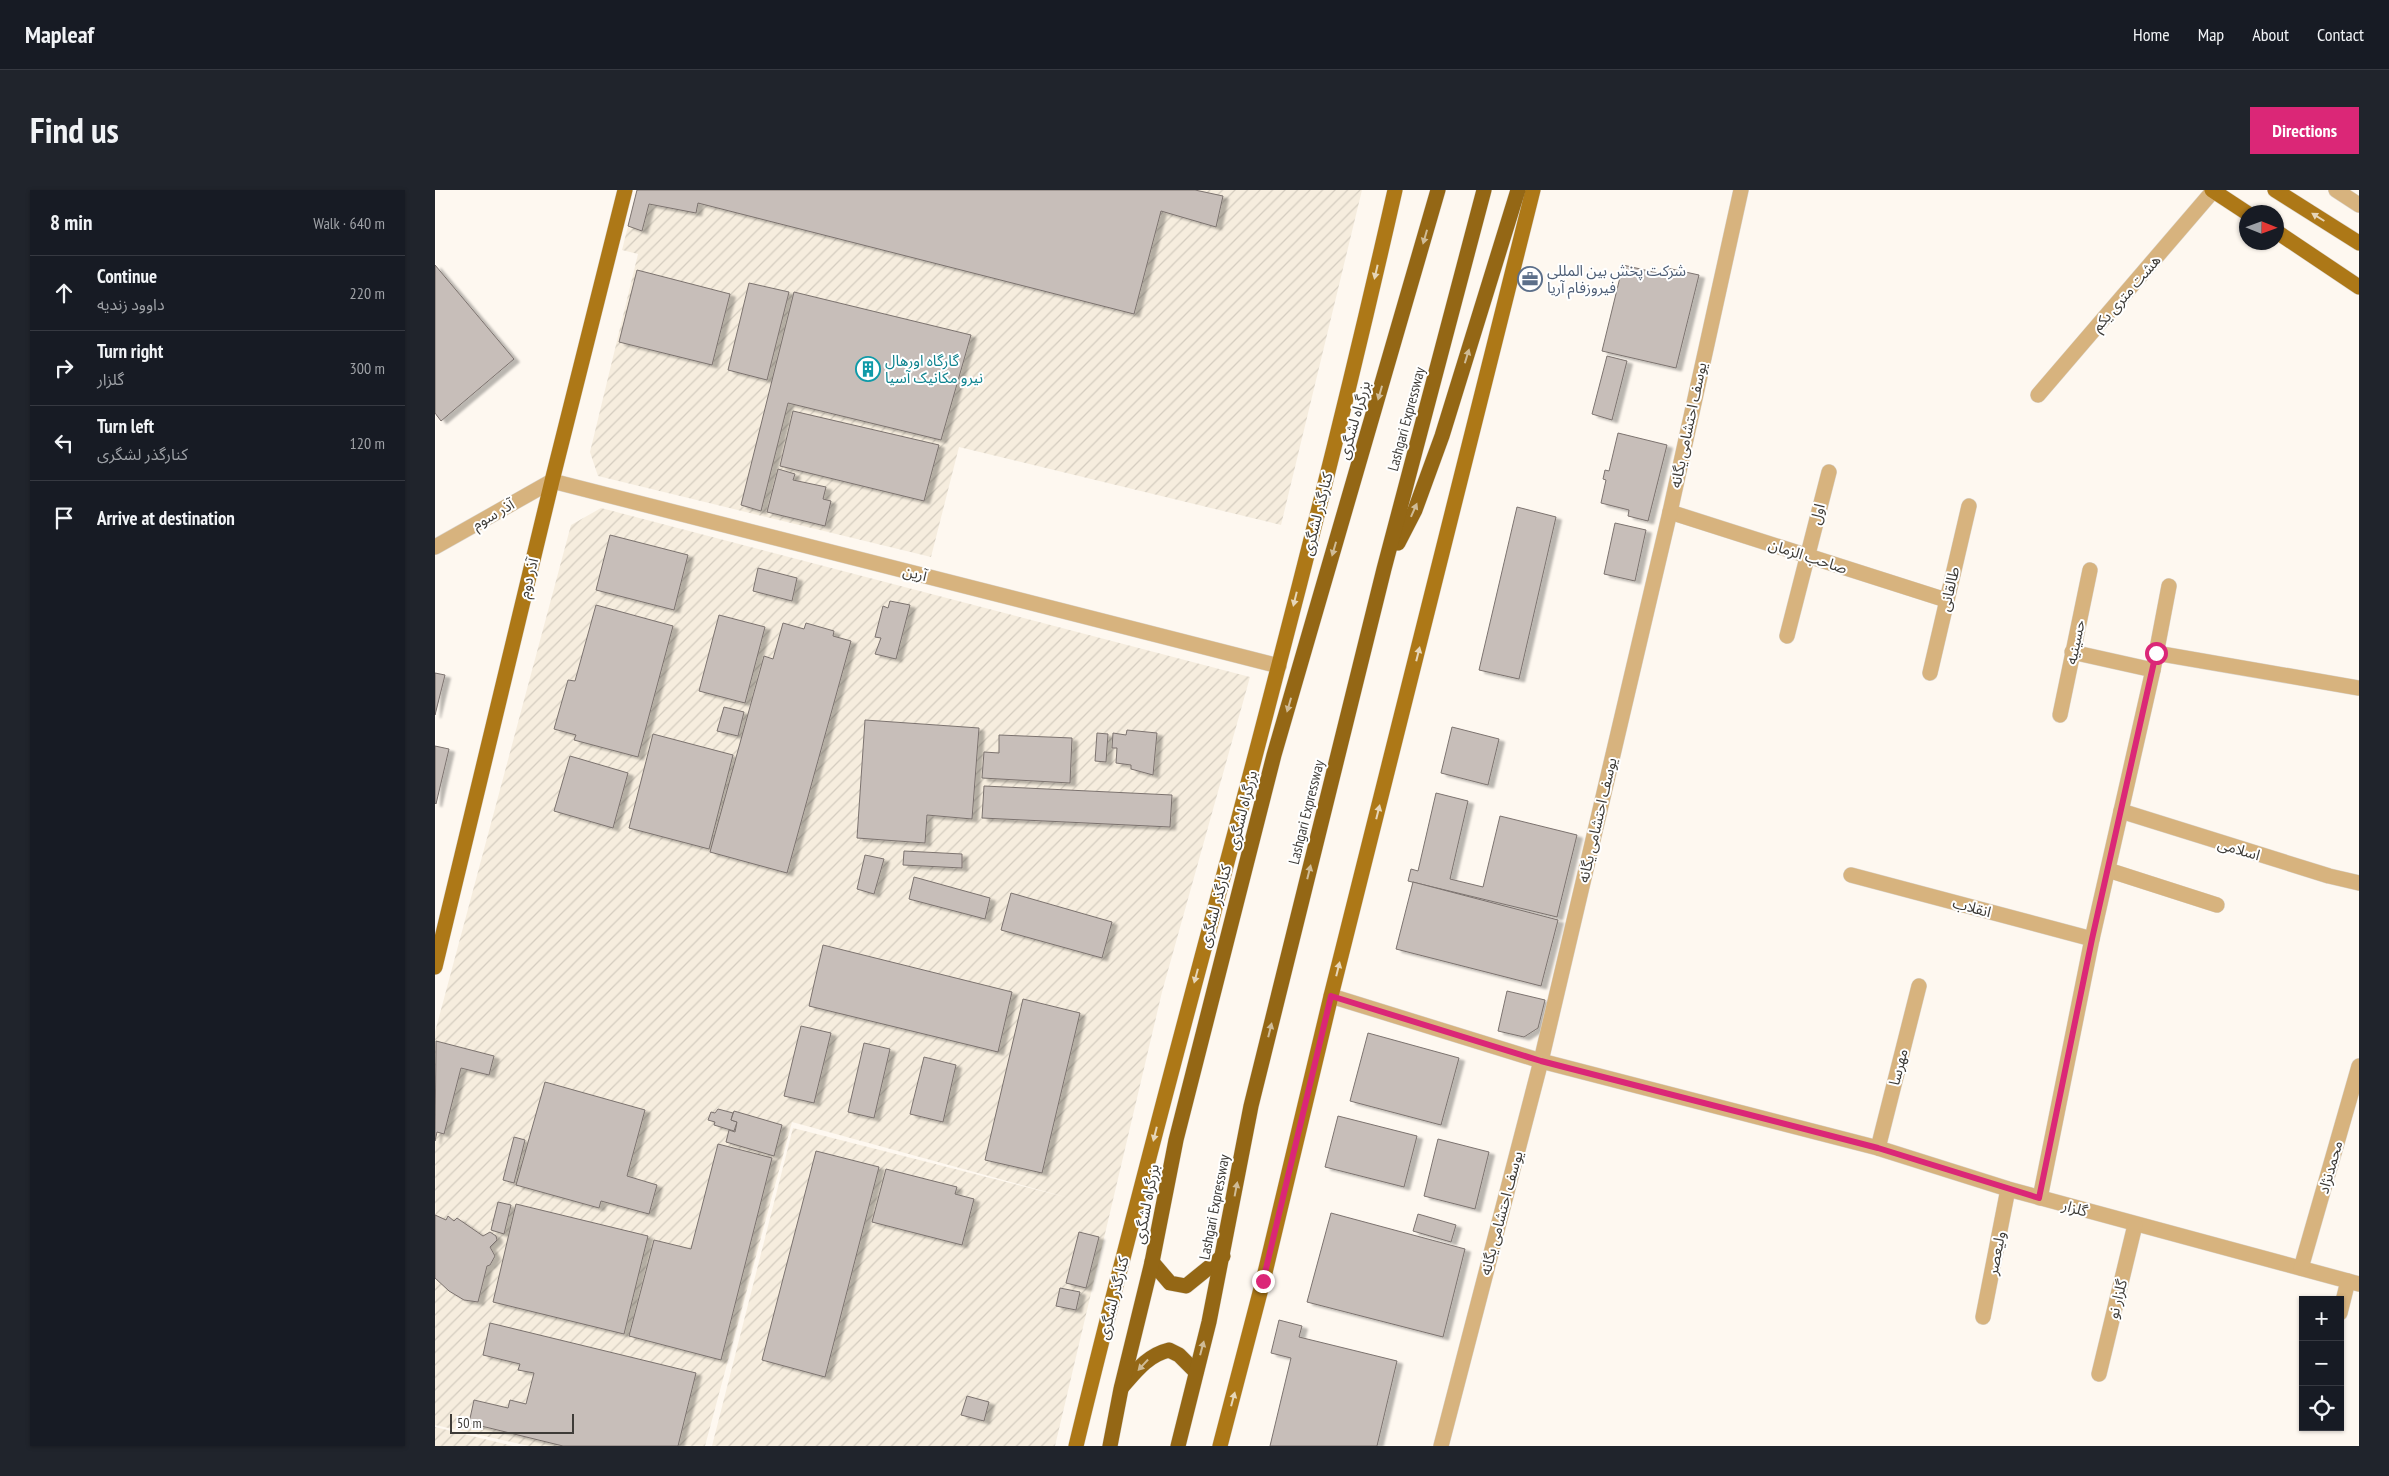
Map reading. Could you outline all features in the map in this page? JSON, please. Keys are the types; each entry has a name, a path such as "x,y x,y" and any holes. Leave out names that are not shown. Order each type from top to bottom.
{"highway":[{"name":"بزرگراه لشگری","path":"1110,1446 1121,1389 1152,1262 1176,1140 1274,755 1439,190"},
{"name":"Lashgari Expressway","path":"1178,1446 1223,1256 1251,1106 1384,569 1484,190"},
{"path":"1384,569 1415,510 1442,436 1518,190"},
{"path":"1152,1262 1170,1283 1186,1286 1223,1256"},
{"path":"1121,1389 1147,1359 1163,1351 1169,1350 1179,1355 1196,1372"}],"main road":[{"name":"آذر دوم","path":"435,967 552,481 625,190"},
{"name":"کنارگذر لشگری","path":"1076,1446 1189,1003 1279,666 1362,335 1395,190"},
{"path":"1221,1446 1263,1281 1331,996 1533,190"},
{"path":"2213,190 2239,207"},
{"path":"2275,190 2359,243"},
{"path":"2284,237 2359,287"}],"street":[{"name":"یوسف احتشامی یگانه","path":"1441,1446 1541,1061 1669,512 1741,190"},
{"name":"هشت متری یکم","path":"2038,395 2213,190"},
{"path":"2336,190 2359,205"},
{"name":"اول","path":"1787,636 1829,472"},
{"name":"آذر سوم","path":"435,547 552,481"},
{"name":"آرین","path":"552,481 1279,666"},
{"name":"طالقانی","path":"1930,673 1969,506"},
{"name":"صاحب الزمان","path":"1669,512 1946,600"},
{"name":"حسینیه","path":"2059,715 2090,570"},
{"path":"2039,1198 2092,939 2153,670 2169,586"},
{"path":"2073,652 2153,670"},
{"path":"2156,653 2359,688"},
{"name":"اسلامی","path":"2121,811 2329,876 2359,883"},
{"path":"2108,870 2217,905"},
{"name":"انقلاب","path":"1851,874 2092,939"},
{"name":"مهرسا","path":"1878,1148 1919,986"},
{"name":"گلزار","path":"1331,996 1541,1061 1878,1148 2039,1198 2353,1282"},
{"name":"محمدنژاد","path":"2301,1268 2359,1066"},
{"name":"ولیعصر","path":"1983,1317 2009,1189"},
{"name":"گلزار نو","path":"2099,1374 2135,1225"},
{"path":"2344,1303 2353,1282"}],"shaded area":[{"path":"637,190 1362,190 1281,525 959,447 931,557 598,476 590,452 638,254 622,250"},
{"path":"601,508 1250,677 1162,992 1055,1446 712,1446 793,1128 1069,1198 792,1122 705,1446 529,1446 435,1425 435,1032 571,525"},
{"path":"435,1427 513,1446 435,1446"}],"building":[{"path":"637,190 1195,190 1223,196 1216,227 1161,211 1134,314 698,203 696,213 649,204 642,231 628,226"},
{"path":"435,265 514,359 441,421 435,413"},
{"path":"1623,265 1662,274 1667,268 1699,275 1676,368 1602,351"},
{"path":"637,270 730,294 712,365 619,342"},
{"path":"749,283 789,292 767,380 728,370"},
{"name":"گارگاه اورهال نیرو مکانیک آسیا","path":"794,292 971,335 941,440 788,403 761,511 741,505"},
{"path":"1607,356 1627,361 1612,420 1592,414"},
{"path":"793,411 939,445 924,501 780,466"},
{"path":"1618,433 1667,445 1648,521 1628,516 1629,510 1601,503 1606,480 1603,479 1605,470 1609,471"},
{"path":"778,469 795,474 793,480 826,487 823,499 831,501 825,526 767,512"},
{"path":"1517,507 1556,517 1519,679 1479,670"},
{"path":"1615,523 1646,530 1635,581 1604,574"},
{"path":"610,535 688,555 674,610 596,590"},
{"path":"758,568 797,578 792,601 753,591"},
{"path":"890,601 910,605 896,659 875,654 881,638 875,637 883,606 888,608"},
{"path":"596,605 673,626 638,757 574,740 576,735 554,729 568,680 575,681"},
{"path":"719,615 765,627 745,703 699,691"},
{"path":"783,623 804,629 806,623 834,631 833,636 851,641 787,873 710,852 764,656 773,659"},
{"path":"435,673 445,675 435,715"},
{"path":"724,707 744,712 738,736 717,731"},
{"path":"865,720 979,728 972,819 927,815 925,843 857,838"},
{"path":"1452,727 1499,739 1488,785 1441,773"},
{"path":"1127,730 1157,733 1153,775 1131,769 1131,765 1116,763 1117,748 1112,748 1113,733 1126,735"},
{"path":"1097,733 1108,734 1106,762 1095,761"},
{"path":"653,734 733,755 709,849 629,828"},
{"path":"999,735 1072,738 1070,783 982,778 984,752 999,753"},
{"path":"435,746 449,749 436,804 435,803"},
{"path":"570,756 628,773 613,828 554,811"},
{"path":"984,786 1172,795 1170,827 982,818"},
{"path":"1436,793 1468,801 1450,879 1483,887 1500,816 1577,835 1557,917 1408,881 1411,869 1418,871"},
{"path":"904,851 962,854 962,868 903,865"},
{"path":"865,855 884,859 874,894 857,889"},
{"path":"914,877 990,898 985,919 909,899"},
{"path":"1413,882 1558,920 1541,986 1396,949"},
{"path":"1011,893 1112,922 1102,958 1001,930"},
{"path":"823,945 1012,992 998,1052 809,1006"},
{"path":"1507,991 1545,1000 1538,1028 1524,1037 1498,1031"},
{"path":"1023,999 1080,1013 1042,1173 985,1160"},
{"path":"801,1026 831,1033 814,1103 784,1096"},
{"path":"1368,1033 1459,1058 1441,1125 1350,1101"},
{"path":"436,1041 494,1056 489,1075 461,1068 444,1134 437,1132 435,1141"},
{"path":"864,1043 890,1049 874,1118 848,1112"},
{"path":"924,1057 956,1065 943,1122 910,1114"},
{"path":"545,1082 645,1110 627,1176 657,1185 649,1214 601,1201 599,1208 516,1185"},
{"path":"718,1109 733,1113 731,1120 737,1122 734,1131 714,1125 715,1122 708,1120 711,1112 715,1113"},
{"path":"734,1111 782,1125 774,1156 726,1142 729,1130 735,1132 737,1122 731,1120"},
{"path":"1338,1116 1417,1136 1404,1187 1325,1167"},
{"path":"514,1137 525,1140 514,1183 503,1180"},
{"path":"1438,1139 1489,1152 1475,1209 1424,1196"},
{"path":"718,1144 772,1158 721,1360 629,1336 654,1240 691,1249"},
{"path":"816,1151 879,1167 825,1377 762,1360"},
{"path":"886,1169 957,1187 955,1194 974,1199 962,1245 872,1222"},
{"path":"498,1202 511,1205 504,1234 491,1230"},
{"path":"516,1204 648,1236 624,1334 493,1302"},
{"path":"1331,1213 1465,1249 1443,1337 1307,1302"},
{"path":"1418,1214 1456,1225 1451,1242 1413,1231"},
{"path":"435,1215 446,1220 448,1216 454,1221 457,1218 483,1236 490,1232 496,1236 497,1240 490,1247 495,1256 490,1265 487,1266 478,1302 464,1300 449,1291 435,1278"},
{"path":"1079,1232 1099,1237 1086,1288 1066,1283"},
{"path":"1060,1288 1080,1292 1076,1310 1056,1306"},
{"path":"1279,1320 1302,1326 1299,1337 1397,1361 1377,1446 1270,1446 1291,1358 1271,1353"},
{"path":"490,1323 696,1373 678,1446 563,1446 469,1423 474,1400 508,1408 510,1400 526,1404 534,1373 518,1370 520,1364 483,1355"},
{"path":"967,1396 989,1402 984,1421 961,1415"}],"place":[{"name":"شرکت پخش بین المللی فیروزفام آریا","path":"1530,279"},
{"name":"گارگاه اورهال نیرو مکانیک آسیا","path":"868,369"}],"route":[{"path":"1263,1281 1331,996 1541,1061 1878,1148 2039,1198 2092,939 2156,653"}]}
